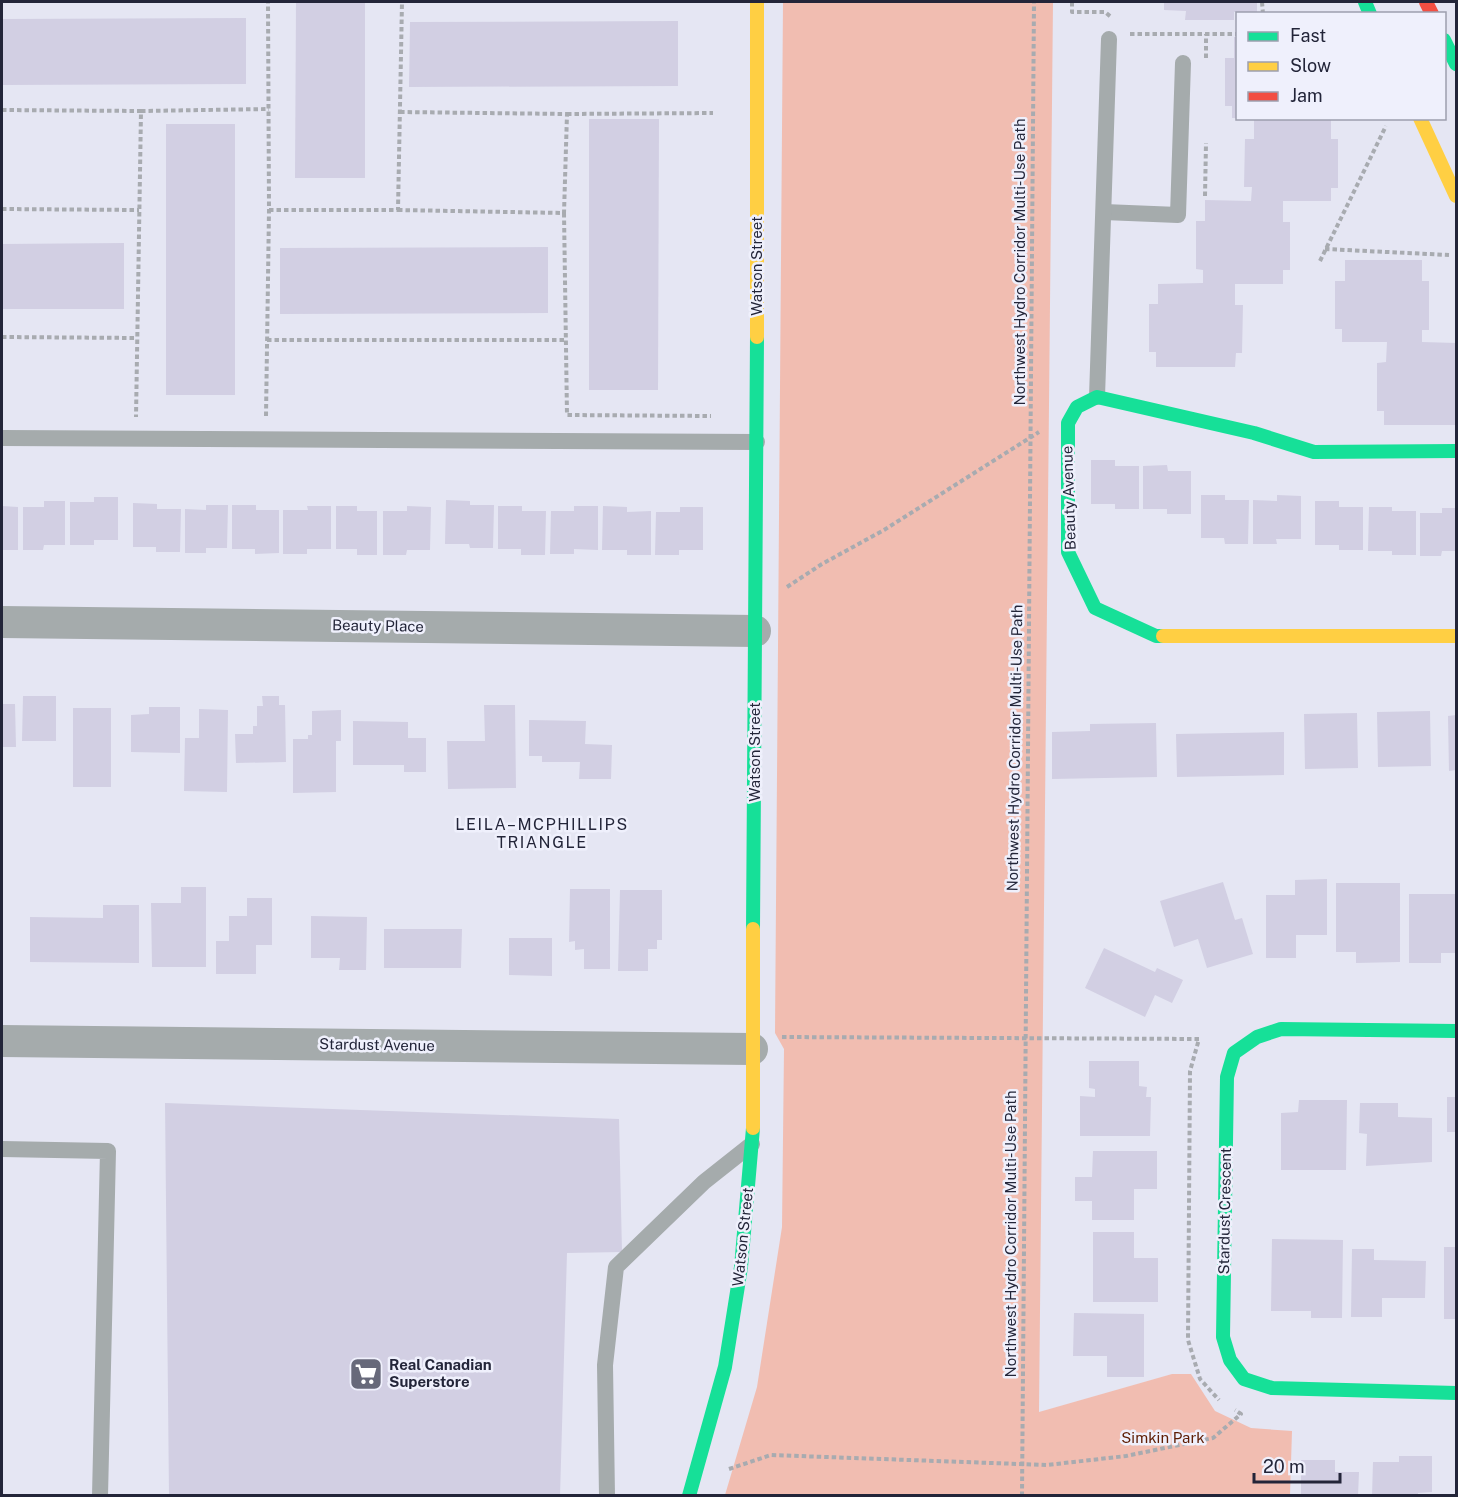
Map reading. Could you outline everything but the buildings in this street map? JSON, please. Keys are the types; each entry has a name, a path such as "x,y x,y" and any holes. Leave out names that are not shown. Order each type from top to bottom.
{"street":[{"name":"Watson Street","path":"690,1492 700,1462 724,1366 741,1267 753,1144 757,2"},
{"path":"1446,44 1456,64"},
{"path":"1421,120 1456,196"},
{"path":"1097,397 1254,433 1314,452 1456,451"},
{"name":"Beauty Avenue","path":"1097,397 1077,407 1068,423 1068,552 1095,608 1156,636 1456,636"},
{"name":"Beauty Place","path":"2,622 755,619"},
{"name":"Stardust Crescent","path":"1456,1031 1281,1029 1257,1036 1234,1053 1227,1077 1223,1337 1230,1360 1244,1380 1272,1388 1456,1392"},
{"name":"Stardust Avenue","path":"2,1041 752,1043"}],"lane":[{"path":"1097,397 1109,39"},
{"path":"1104,212 1178,215 1183,63"},
{"path":"2,438 757,442"},
{"path":"607,1496 605,1365 616,1268 704,1182 753,1144"},
{"path":"2,1149 108,1151 100,1496"}],"path":[{"path":"256,416 268,416 268,2"},
{"path":"398,210 402,2"},
{"name":"Northwest Hydro Corridor Multi-Use Path","path":"1022,1496 1034,2"},
{"path":"1072,2 1072,12 1105,12 1114,20"},
{"path":"1122,27 1131,34 1236,34"},
{"path":"2,110 269,109"},
{"path":"136,439 141,111"},
{"path":"400,112 713,113"},
{"path":"567,114 564,213 567,415 711,416"},
{"path":"1320,261 1386,126"},
{"path":"2,209 139,210"},
{"path":"269,210 564,213"},
{"path":"1325,249 1449,255"},
{"path":"2,337 138,338"},
{"path":"267,340 566,340"},
{"path":"755,619 822,564 884,530 1030,436 1049,427 1068,423"},
{"path":"752,1043 1199,1039"},
{"path":"690,1492 725,1471 771,1455 1047,1465 1126,1456 1213,1438 1241,1414"}],"green space":[{"name":"Simkin Park","path":"783,2 1053,2 1039,1412 1172,1374 1191,1374 1215,1411 1251,1428 1292,1431 1290,1495 725,1495 757,1387 782,1227 784,1049 775,1033"}],"traffic: fast":[{"path":"1365,2 1369,12"},
{"path":"1446,44 1456,64"},
{"path":"753,929 757,337"},
{"path":"1163,636 1156,636 1095,608 1068,552 1068,423 1077,407 1097,397 1254,433 1314,452 1456,451"},
{"path":"1456,1031 1281,1029 1257,1037 1234,1053 1227,1077 1223,1337 1230,1360 1244,1379 1272,1388 1456,1393"},
{"path":"689,1496 725,1367 741,1267 753,1128"}],"traffic: slow":[{"path":"757,2 757,337"},
{"path":"1421,120 1456,196"},
{"path":"1163,636 1456,636"},
{"path":"753,929 753,1128"}],"traffic: jam":[{"path":"1426,2 1431,12"}],"place":[{"name":"Real Canadian Superstore","path":"366,1374"}],"district":[{"name":"LEILA–MCPHILLIPS TRIANGLE","path":"542,833"}]}
